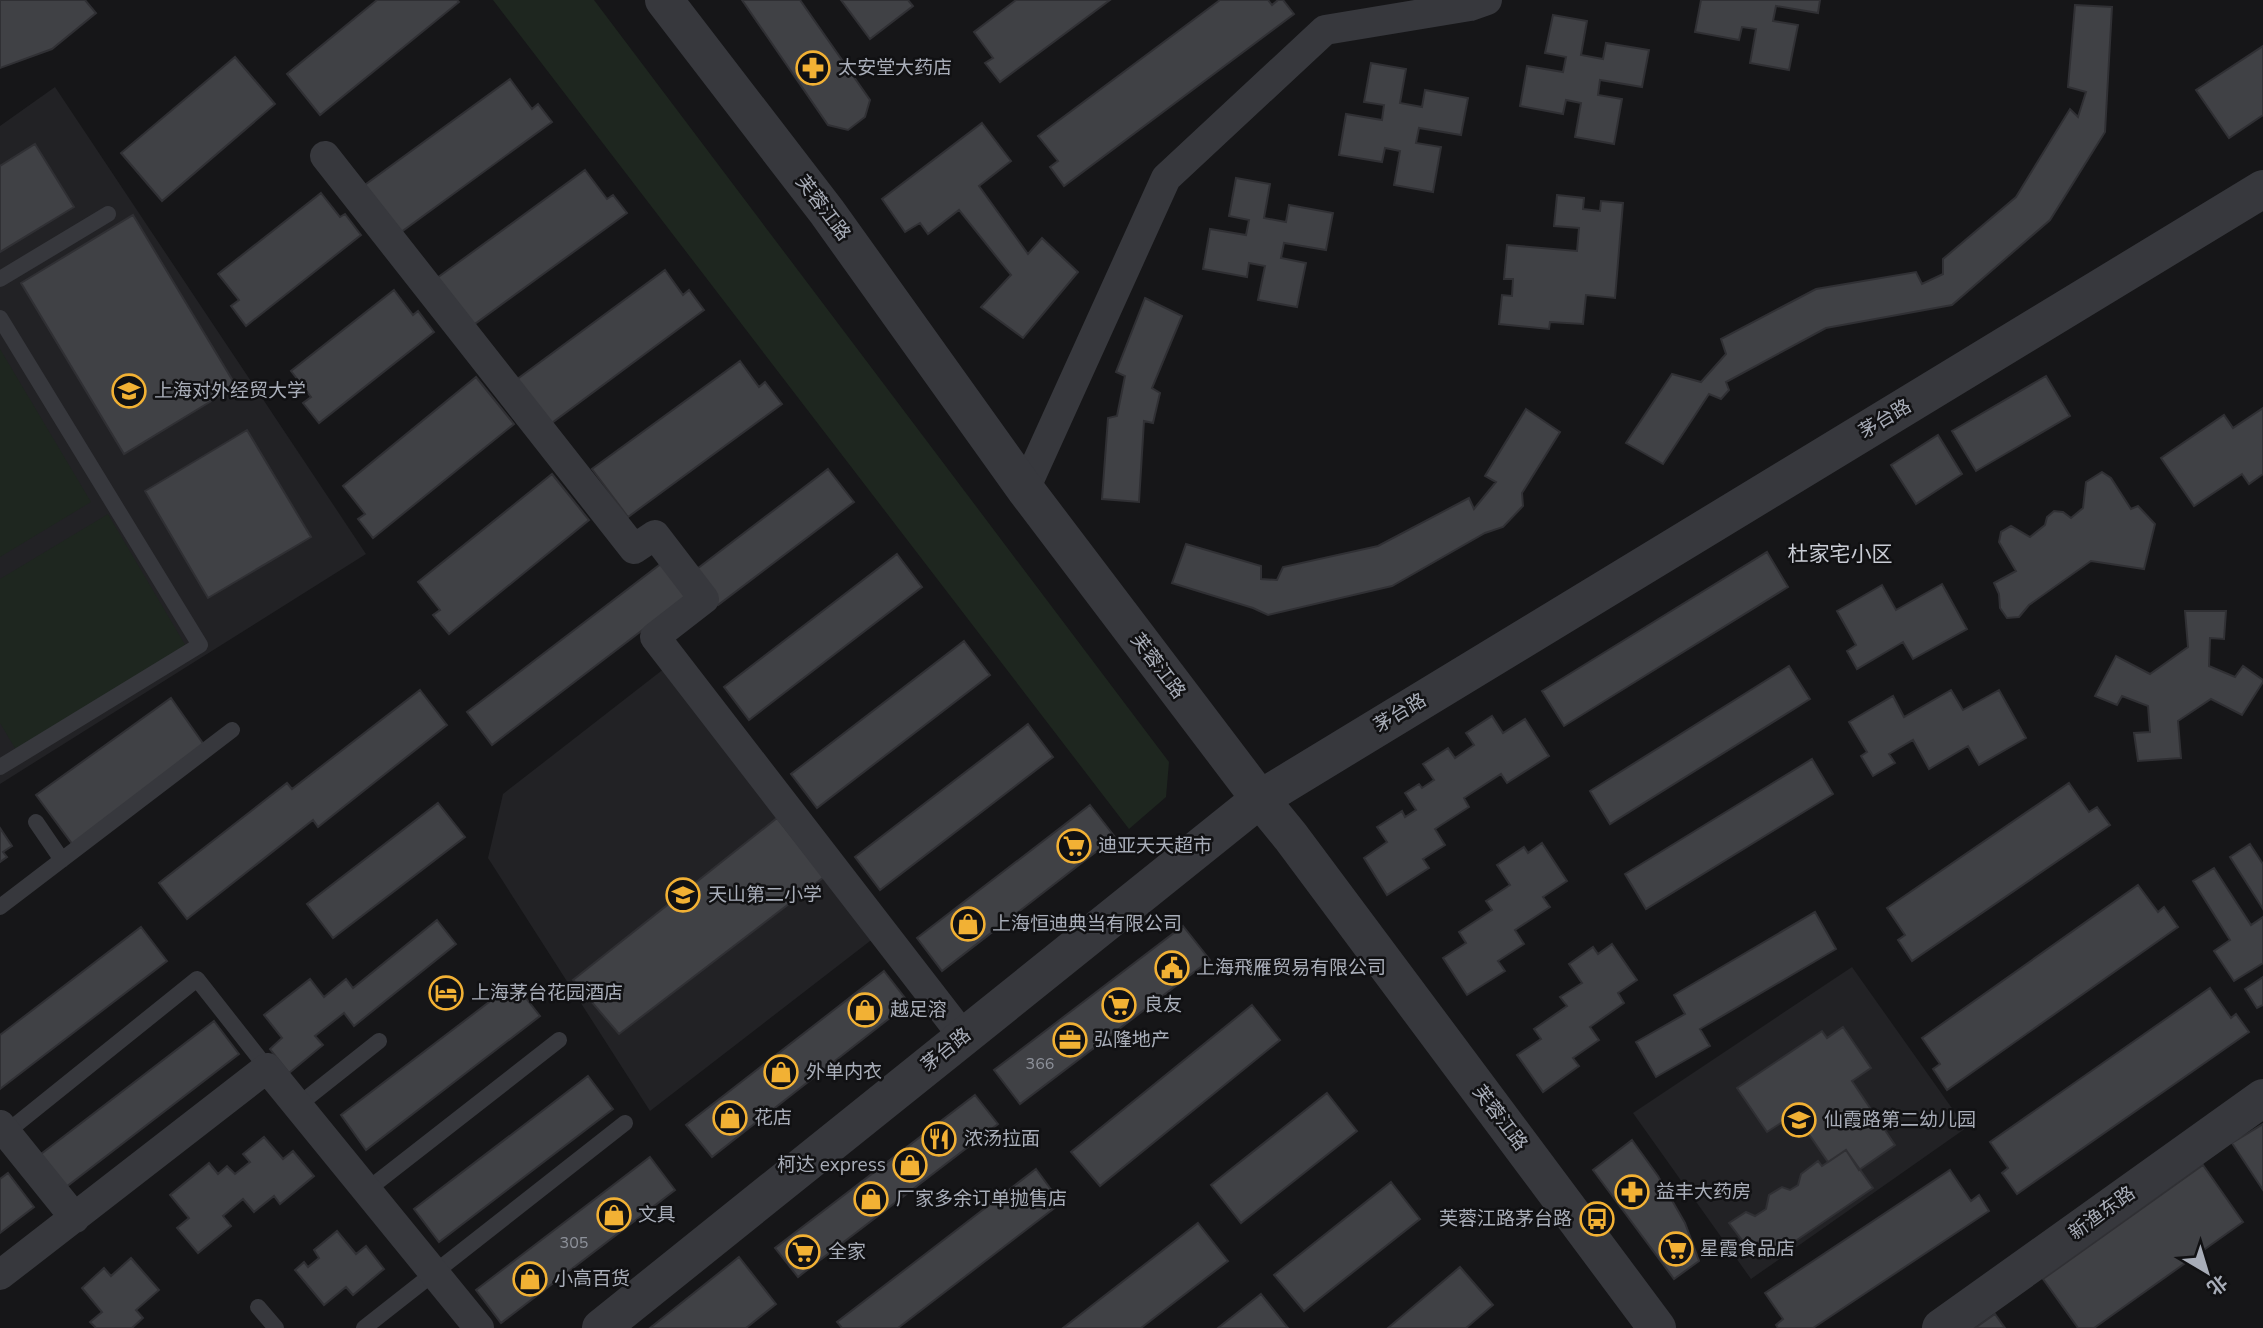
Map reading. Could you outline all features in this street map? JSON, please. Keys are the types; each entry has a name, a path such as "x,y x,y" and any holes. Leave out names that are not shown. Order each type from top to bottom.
{"street":[{"name":"芙蓉江路","path":"664,0 827,212 1026,489 1291,837 1657,1328"},
{"path":"1026,489 1166,177 1325,30 1470,6 1487,0"},
{"path":"325,156 635,549 654,535 704,599 655,637 963,1036"},
{"name":"茅台路","path":"601,1328 1260,799 2263,189"},
{"path":"0,1275 267,1068 479,1328"},
{"name":"新渔东路","path":"1941,1328 2263,1098"},
{"path":"2,1132 75,1218"}],"lane":[{"path":"0,279 108,214"},
{"path":"0,318 200,645 0,767"},
{"path":"0,907 232,730"},
{"path":"36,822 62,860"},
{"path":"2,1132 197,979 267,1068"},
{"path":"367,1190 559,1040"},
{"path":"298,1106 379,1041"},
{"path":"364,1328 625,1123"},
{"path":"258,1307 276,1328"}],"shaded area":[{"path":"493,0 594,0 1169,762 1166,797 1129,829"},
{"name":"上海对外经贸大学","path":"55,87 366,554 0,784 0,126"},
{"path":"0,349 91,502 0,557"},
{"path":"108,514 187,648 16,750 0,723 0,579"},
{"name":"天山第二小学","path":"674,661 883,931 650,1111 488,858 503,794"},
{"name":"仙霞路第二幼儿园","path":"1852,967 1966,1128 1751,1279 1633,1113"}],"building":[{"path":"0,0 85,0 96,13 52,49 0,68"},
{"path":"377,0 459,2 320,115 287,74"},
{"path":"742,0 800,0 870,100 865,117 848,130 828,125"},
{"path":"841,0 908,0 913,6 870,39"},
{"path":"1016,0 1110,0 1000,82 985,63 993,58 974,32"},
{"path":"1220,0 1268,0 1272,5 1283,0 1294,14 1064,186 1050,167 1058,161 1038,136"},
{"path":"1701,0 1820,0 1818,13 1776,6 1773,21 1798,25 1789,70 1750,63 1756,29 1742,27 1739,40 1695,32"},
{"path":"2075,5 2112,7 2105,132 2050,220 1952,305 1826,328 1726,382 1729,390 1721,399 1709,394 1663,464 1626,443 1672,374 1701,382 1726,354 1721,339 1816,289 1916,272 1922,284 1943,274 1943,259 2016,197 2070,109 2078,117 2086,92 2068,87"},
{"path":"1553,15 1587,21 1581,55 1603,59 1606,43 1649,50 1642,87 1600,80 1598,95 1622,99 1614,144 1575,137 1581,103 1566,100 1563,114 1520,106 1527,66 1563,72 1566,57 1545,53"},
{"path":"2263,46 2263,115 2229,138 2196,90"},
{"path":"235,57 275,104 162,201 121,153"},
{"path":"1371,63 1406,69 1400,103 1422,107 1425,90 1468,98 1461,135 1419,128 1416,143 1441,147 1433,192 1394,185 1400,151 1385,148 1382,162 1339,155 1346,114 1382,120 1384,105 1364,102"},
{"path":"510,79 532,109 538,104 552,122 397,235 362,187"},
{"path":"982,123 1011,161 979,186 1028,254 1042,238 1078,272 1023,338 981,307 1011,275 959,210 928,234 920,223 905,232 882,199"},
{"path":"35,144 74,207 0,252 0,166"},
{"path":"585,170 607,199 613,195 627,213 472,326 437,278"},
{"path":"1236,178 1270,184 1264,218 1286,222 1289,205 1333,213 1326,250 1284,243 1281,258 1306,263 1297,307 1258,300 1265,266 1249,263 1247,277 1203,269 1210,229 1246,235 1249,220 1229,216"},
{"path":"321,193 340,217 345,214 361,235 246,326 231,306 239,300 218,274"},
{"path":"1557,195 1584,198 1583,209 1600,211 1601,201 1623,203 1615,298 1586,295 1583,324 1550,322 1549,329 1499,324 1502,295 1512,296 1513,279 1504,279 1507,245 1577,251 1579,228 1554,226"},
{"path":"133,215 236,386 124,454 21,283"},
{"path":"665,270 683,295 689,290 704,310 549,425 516,380"},
{"path":"394,290 413,315 418,311 434,332 319,423 303,403 311,397 291,371"},
{"path":"1145,298 1182,316 1152,388 1160,393 1153,423 1144,421 1139,502 1102,499 1108,418 1117,416 1125,376 1116,372"},
{"path":"740,361 759,387 765,382 782,404 628,517 592,469"},
{"path":"2046,376 2070,416 1976,471 1952,431"},
{"path":"476,377 514,424 373,538 358,519 365,514 343,486"},
{"path":"2263,408 2263,474 2249,484 2242,474 2194,506 2161,458 2224,415 2233,428"},
{"path":"1526,409 1560,432 1522,493 1523,506 1503,527 1485,533 1392,586 1268,615 1172,583 1186,544 1261,566 1261,579 1277,580 1283,567 1378,546 1469,498 1474,509 1496,482 1485,476"},
{"path":"247,430 311,537 208,598 145,491"},
{"path":"1938,435 1962,474 1916,504 1891,465"},
{"path":"828,469 854,502 718,605 693,572"},
{"path":"2102,472 2111,478 2131,509 2138,506 2155,524 2144,569 2091,561 2029,605 2019,617 2007,618 2000,608 1999,594 1994,583 2016,571 1999,542 2001,532 2011,526 2030,537 2045,525 2047,517 2054,511 2063,512 2071,518 2083,508 2086,482"},
{"path":"552,474 589,520 449,634 433,615 440,610 418,582"},
{"path":"1767,552 1788,587 1564,726 1542,691"},
{"path":"897,554 922,587 749,720 724,687"},
{"path":"662,563 687,596 492,745 467,712"},
{"path":"1942,584 1967,629 1913,659 1903,642 1857,669 1847,651 1856,645 1837,611 1882,585 1896,610"},
{"path":"2185,611 2226,611 2224,639 2210,638 2209,666 2235,677 2243,666 2263,682 2242,715 2211,699 2178,721 2181,758 2138,761 2134,733 2150,732 2148,706 2122,696 2117,705 2095,696 2116,656 2150,674 2188,647"},
{"path":"964,641 990,675 817,808 791,774"},
{"path":"1789,666 1810,699 1610,824 1590,791"},
{"path":"420,690 447,725 318,827 313,820 187,919 159,883 287,783 292,789"},
{"path":"1951,690 1963,710 1999,690 2026,738 1979,765 1968,746 1929,769 1913,740 1889,754 1895,763 1873,776 1861,756 1867,752 1849,722 1893,696 1904,717"},
{"path":"171,698 207,749 73,845 36,795"},
{"path":"1492,716 1503,733 1525,719 1549,756 1507,783 1501,774 1464,798 1469,807 1435,829 1445,845 1423,859 1429,868 1387,895 1364,858 1387,842 1377,827 1402,811 1405,817 1416,810 1405,793 1419,784 1422,788 1434,780 1423,764 1448,748 1455,758 1474,745 1466,733"},
{"path":"1028,724 1053,757 880,890 855,857"},
{"path":"1812,759 1833,794 1646,909 1625,874"},
{"path":"2069,783 2089,812 2097,807 2110,825 1912,961 1898,940 1905,935 1887,908"},
{"path":"438,803 465,837 333,938 307,904"},
{"path":"1090,805 1115,837 942,971 917,938"},
{"path":"777,818 824,877 619,1034 573,980"},
{"path":"0,828 12,846 3,852 7,857 0,862"},
{"path":"1542,843 1567,881 1543,897 1550,907 1515,930 1524,944 1498,961 1505,971 1467,995 1443,958 1466,943 1459,932 1492,910 1486,901 1510,885 1497,865 1524,847 1528,853"},
{"path":"2250,844 2263,864 2263,909 2230,857"},
{"path":"2214,868 2251,925 2263,917 2263,963 2234,981 2214,951 2230,940 2193,881"},
{"path":"2138,885 2158,912 2164,907 2178,927 1947,1090 1933,1069 1940,1064 1922,1038"},
{"path":"1815,912 1836,949 1700,1029 1710,1046 1656,1077 1636,1042 1685,1014 1674,995"},
{"path":"437,920 456,944 354,1026 344,1013 315,1036 323,1045 289,1073 270,1049 282,1038 264,1015 310,979 324,997 346,979 353,988"},
{"path":"1183,926 1210,960 1020,1104 994,1070"},
{"path":"141,927 167,961 0,1089 0,1035"},
{"path":"1612,944 1637,980 1618,993 1624,1003 1590,1027 1599,1040 1573,1058 1579,1066 1543,1092 1517,1055 1541,1039 1534,1029 1567,1006 1560,997 1582,983 1569,964 1593,947 1598,954"},
{"path":"884,971 909,1003 712,1157 686,1125"},
{"path":"2263,977 2263,1005 2257,1008 2245,989"},
{"path":"514,983 540,1016 366,1150 341,1115"},
{"path":"2210,988 2231,1018 2236,1014 2249,1032 2017,1194 2002,1173 2008,1168 1990,1142"},
{"path":"1252,1005 1280,1040 1100,1186 1071,1152"},
{"path":"214,1021 239,1054 66,1187 41,1154"},
{"path":"1843,1027 1871,1068 1852,1081 1895,1145 1859,1170 1846,1150 1828,1162 1795,1114 1767,1132 1737,1088 1822,1031 1827,1038"},
{"path":"588,1076 613,1109 439,1242 414,1209"},
{"path":"1327,1093 1357,1131 1241,1223 1211,1185"},
{"path":"975,1095 998,1124 798,1277 775,1248"},
{"path":"2263,1124 2263,1190 2232,1143"},
{"path":"264,1137 283,1159 293,1151 314,1176 280,1204 274,1196 254,1212 243,1199 223,1216 231,1226 198,1253 177,1228 189,1218 170,1195 209,1163 218,1174 227,1166 235,1174 250,1162 243,1154"},
{"path":"1632,1140 1658,1176 1685,1223 1699,1261 1674,1279 1593,1170"},
{"path":"1846,1150 1873,1188 1772,1257 1761,1240 1748,1248 1729,1223 1746,1212 1755,1216 1766,1209 1769,1195 1782,1187 1790,1190 1798,1185 1801,1174 1818,1161 1822,1166"},
{"path":"650,1157 675,1190 501,1323 476,1290"},
{"path":"2203,1165 2243,1222 2094,1328 2078,1328 2043,1279"},
{"path":"1036,1169 1061,1203 898,1328 842,1328 837,1322"},
{"path":"1950,1170 1971,1201 1979,1195 1989,1211 1813,1328 1778,1328 1776,1325 1783,1319 1765,1293"},
{"path":"8,1173 34,1207 0,1233 0,1179"},
{"path":"1391,1182 1420,1219 1304,1311 1274,1275"},
{"path":"1198,1223 1228,1261 1141,1328 1063,1328"},
{"path":"337,1231 356,1254 366,1246 384,1269 353,1295 346,1287 324,1305 295,1270 304,1262 308,1267 319,1258 314,1250"},
{"path":"739,1257 776,1304 746,1328 650,1328"},
{"path":"131,1258 159,1290 136,1310 143,1318 132,1328 96,1328 90,1322 102,1312 82,1288 104,1268 111,1276"},
{"path":"1460,1267 1493,1305 1466,1328 1388,1328"},
{"path":"1261,1294 1288,1328 1218,1328"},
{"path":"1995,1314 2005,1328 1975,1328"}],"place":[{"name":"太安堂大药店","path":"813,68"},
{"name":"上海对外经贸大学","path":"129,391"},
{"name":"迪亚天天超市","path":"1074,846"},
{"name":"天山第二小学","path":"683,895"},
{"name":"上海恒迪典当有限公司","path":"968,924"},
{"name":"上海飛雁贸易有限公司","path":"1172,968"},
{"name":"上海茅台花园酒店","path":"446,993"},
{"name":"良友","path":"1119,1005"},
{"name":"越足溶","path":"865,1010"},
{"name":"弘隆地产","path":"1070,1040"},
{"name":"外单内衣","path":"781,1072"},
{"name":"花店","path":"730,1118"},
{"name":"仙霞路第二幼儿园","path":"1799,1120"},
{"name":"浓汤拉面","path":"939,1139"},
{"name":"柯达 express","path":"910,1165"},
{"name":"益丰大药房","path":"1632,1192"},
{"name":"厂家多余订单抛售店","path":"871,1199"},
{"name":"文具","path":"614,1215"},
{"name":"芙蓉江路茅台路","path":"1597,1219"},
{"name":"星霞食品店","path":"1676,1249"},
{"name":"全家","path":"803,1252"},
{"name":"小高百货","path":"530,1279"}],"district":[{"name":"杜家宅小区","path":"1840,554"}]}
